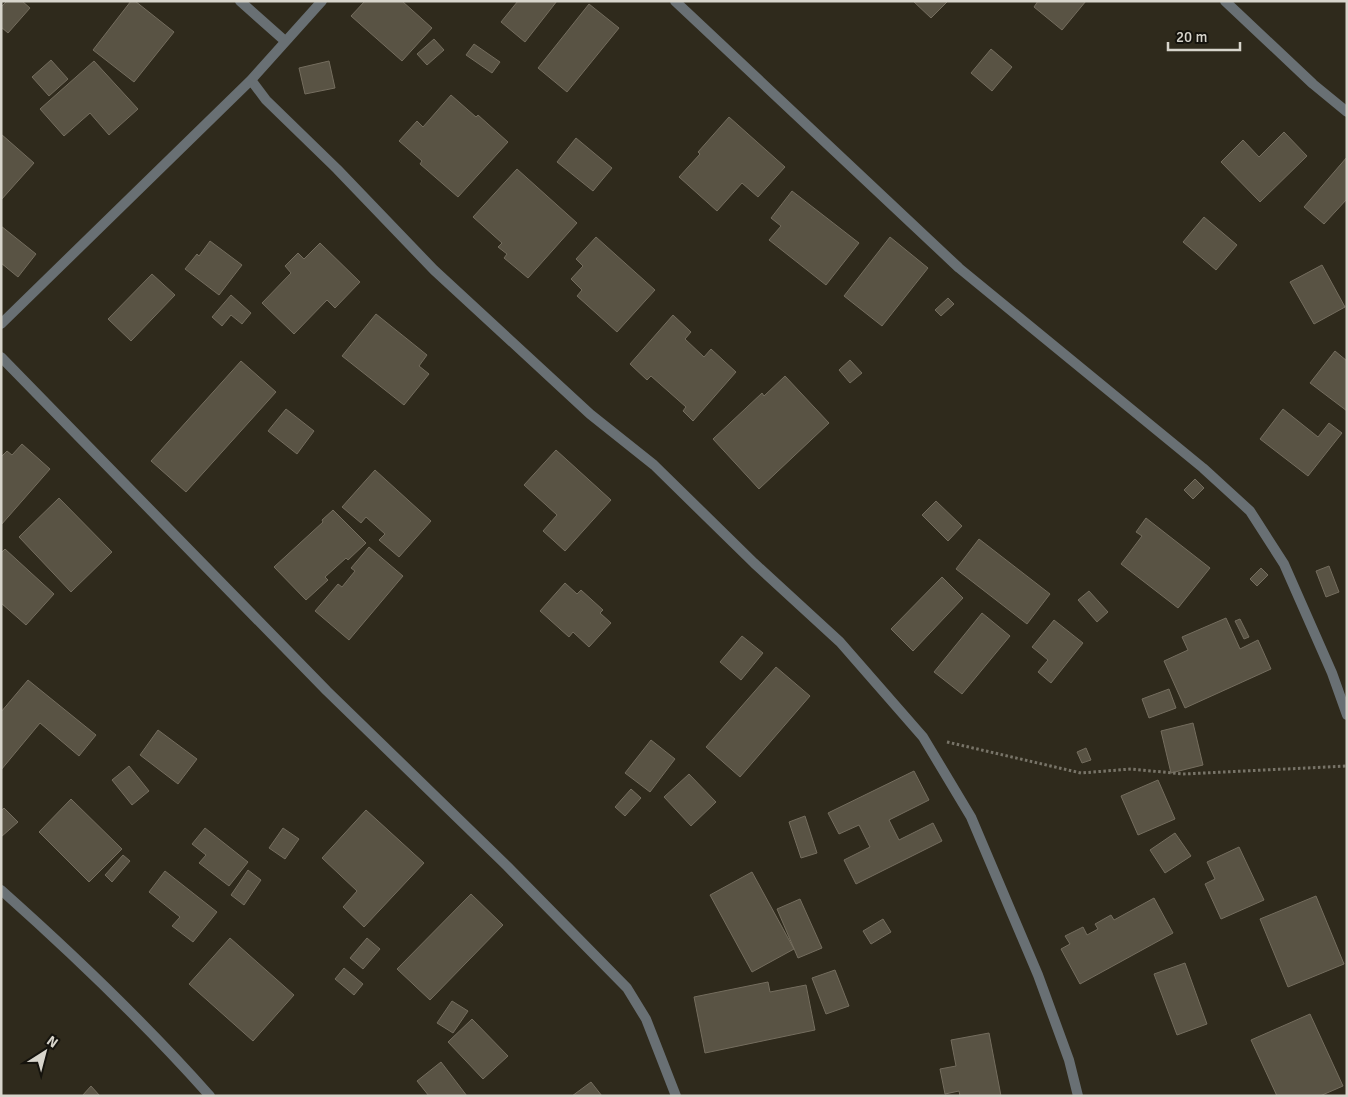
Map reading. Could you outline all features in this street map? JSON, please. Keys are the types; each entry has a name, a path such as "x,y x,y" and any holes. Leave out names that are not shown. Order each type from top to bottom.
{"street":[{"path":"240,1 285,41"},
{"path":"1,324 251,80 322,1"},
{"path":"675,1 959,268 1203,468 1250,511 1284,564 1332,673 1347,715"},
{"path":"1225,1 1313,84 1347,112"},
{"path":"251,80 266,100 337,169 434,270 590,414 654,465 754,563 840,642 923,737 971,817 1038,975 1069,1060 1078,1096"},
{"path":"1,357 327,691 507,866 627,988 646,1019 676,1096"},
{"path":"1,890 62,945 174,1055 210,1096"}],"path":[{"path":"923,737 1081,772 1131,769 1183,774 1347,766"}],"building":[{"path":"7,1 22,1 30,8 8,33 1,27 1,7"},
{"path":"131,1 135,1 174,32 134,82 93,50"},
{"path":"365,1 402,1 432,28 402,61 351,16"},
{"path":"518,1 557,1 525,42 501,22"},
{"path":"913,1 948,1 931,18"},
{"path":"1038,1 1086,1 1062,30 1034,7"},
{"path":"589,4 619,28 567,92 538,68"},
{"path":"434,39 444,50 427,65 417,54"},
{"path":"474,44 500,62 492,73 466,55"},
{"path":"991,49 1012,67 992,91 971,73"},
{"path":"51,60 68,79 49,96 32,77"},
{"path":"94,61 138,109 109,135 90,113 64,136 40,109"},
{"path":"329,61 335,88 305,94 299,68"},
{"path":"451,95 476,117 478,115 508,142 458,197 420,164 422,161 399,141 417,121 423,127"},
{"path":"729,117 785,167 758,197 742,183 717,211 679,177"},
{"path":"1284,132 1307,156 1260,202 1221,162 1243,140 1259,157"},
{"path":"1,134 34,163 1,200"},
{"path":"576,138 612,168 593,191 557,162"},
{"path":"1347,157 1347,199 1324,224 1304,207"},
{"path":"517,169 577,223 528,278 504,258 507,254 498,247 502,243 473,217"},
{"path":"792,191 859,243 826,285 769,240 781,226 771,218"},
{"path":"1204,217 1237,245 1216,270 1183,242"},
{"path":"1,226 36,254 18,277 1,263"},
{"path":"596,237 655,290 617,332 577,296 582,290 571,279 583,266 576,259"},
{"path":"890,237 928,268 882,326 844,296"},
{"path":"210,241 242,265 219,295 185,269 197,254 199,256"},
{"path":"320,243 360,282 335,308 327,300 294,334 262,303 291,273 285,266 298,253 304,259"},
{"path":"1322,265 1345,307 1314,324 1290,282"},
{"path":"152,274 175,295 131,341 108,319"},
{"path":"231,295 251,313 242,324 231,315 222,326 212,317"},
{"path":"948,298 954,304 941,316 935,310"},
{"path":"376,314 427,355 419,366 429,374 404,405 342,356"},
{"path":"673,315 691,332 685,339 704,357 711,349 736,372 693,421 683,411 686,407 651,376 647,380 630,364"},
{"path":"1335,351 1347,361 1347,411 1310,383"},
{"path":"850,360 862,373 850,383 839,370"},
{"path":"241,361 276,392 186,492 151,461"},
{"path":"785,376 829,423 759,489 713,439 762,393 764,396"},
{"path":"286,409 314,431 297,454 268,431"},
{"path":"1283,409 1318,437 1329,423 1342,433 1308,476 1260,439"},
{"path":"22,444 50,469 1,525 1,457 7,451 12,455"},
{"path":"556,450 611,500 565,551 543,531 557,515 524,485"},
{"path":"375,470 431,521 399,557 379,540 385,534 366,517 361,523 342,507"},
{"path":"1195,479 1204,488 1193,499 1184,490"},
{"path":"59,498 112,552 71,592 19,537"},
{"path":"936,501 962,526 948,541 922,515"},
{"path":"333,510 366,543 348,560 346,558 325,577 328,580 306,600 274,567 323,522 322,520"},
{"path":"1146,518 1210,568 1178,608 1121,564 1142,536 1136,532"},
{"path":"979,539 1050,594 1027,624 956,569"},
{"path":"369,547 403,576 349,640 315,611 338,584 342,587 355,571 351,568"},
{"path":"5,549 54,594 26,625 1,603 1,553"},
{"path":"1329,566 1339,592 1326,597 1316,571"},
{"path":"1261,568 1268,575 1257,586 1250,579"},
{"path":"942,577 963,598 913,651 891,629"},
{"path":"565,583 577,594 581,590 603,610 600,613 611,623 589,647 573,632 569,637 540,611"},
{"path":"1089,591 1108,612 1097,622 1078,600"},
{"path":"982,613 1010,636 962,694 934,672"},
{"path":"1226,618 1240,649 1258,640 1271,669 1185,708 1164,661 1188,650 1182,637"},
{"path":"1240,619 1249,637 1244,639 1235,621"},
{"path":"1054,620 1083,643 1051,683 1038,672 1048,660 1032,647"},
{"path":"742,636 763,653 741,680 720,662"},
{"path":"776,667 810,696 740,777 706,747"},
{"path":"28,680 96,735 79,756 40,723 1,770 1,712"},
{"path":"1169,689 1176,708 1149,718 1142,699"},
{"path":"1193,723 1203,765 1171,773 1161,731"},
{"path":"158,730 197,759 178,784 140,755"},
{"path":"651,740 675,759 650,792 625,773"},
{"path":"1086,748 1091,760 1082,763 1077,752"},
{"path":"129,766 149,791 132,805 112,780"},
{"path":"914,771 929,800 889,820 899,840 933,823 942,841 856,884 844,860 870,847 859,825 839,834 828,813"},
{"path":"689,774 716,802 691,826 664,797"},
{"path":"1158,780 1175,819 1138,835 1121,796"},
{"path":"631,789 641,798 625,816 615,807"},
{"path":"71,799 122,849 89,882 39,832"},
{"path":"4,808 18,822 1,837 1,811"},
{"path":"366,810 424,863 364,927 343,907 357,891 322,858"},
{"path":"805,816 817,853 801,858 789,822"},
{"path":"205,828 248,862 229,886 199,863 206,855 192,844"},
{"path":"283,828 299,839 285,859 269,848"},
{"path":"1175,833 1191,856 1165,873 1150,850"},
{"path":"1239,847 1264,900 1221,919 1205,884 1215,879 1207,862"},
{"path":"123,855 130,861 112,882 105,875"},
{"path":"248,870 261,880 244,905 231,895"},
{"path":"165,871 217,912 193,942 172,926 180,917 149,892"},
{"path":"752,872 794,949 752,972 710,895"},
{"path":"471,894 503,925 430,1000 397,969"},
{"path":"1316,896 1344,964 1288,987 1260,919"},
{"path":"1154,898 1173,933 1080,984 1061,949 1070,944 1065,936 1083,927 1087,935 1098,929 1095,924 1111,915 1114,920"},
{"path":"800,899 822,948 798,958 777,909"},
{"path":"883,919 891,932 871,944 863,931"},
{"path":"230,938 294,995 253,1041 189,984"},
{"path":"367,938 380,949 363,969 350,958"},
{"path":"1185,963 1207,1024 1177,1035 1154,974"},
{"path":"344,968 363,984 354,995 335,979"},
{"path":"835,970 849,1006 826,1014 812,978"},
{"path":"768,982 770,992 806,985 815,1030 705,1053 694,997"},
{"path":"452,1001 468,1011 453,1033 437,1023"},
{"path":"1310,1014 1343,1086 1320,1096 1277,1096 1251,1040"},
{"path":"472,1019 508,1056 483,1079 448,1042"},
{"path":"989,1033 1001,1096 960,1096 959,1091 945,1094 940,1069 956,1066 951,1040"},
{"path":"441,1062 467,1096 429,1096 417,1081"},
{"path":"591,1082 602,1096 572,1096"},
{"path":"91,1086 100,1096 82,1096"}]}
